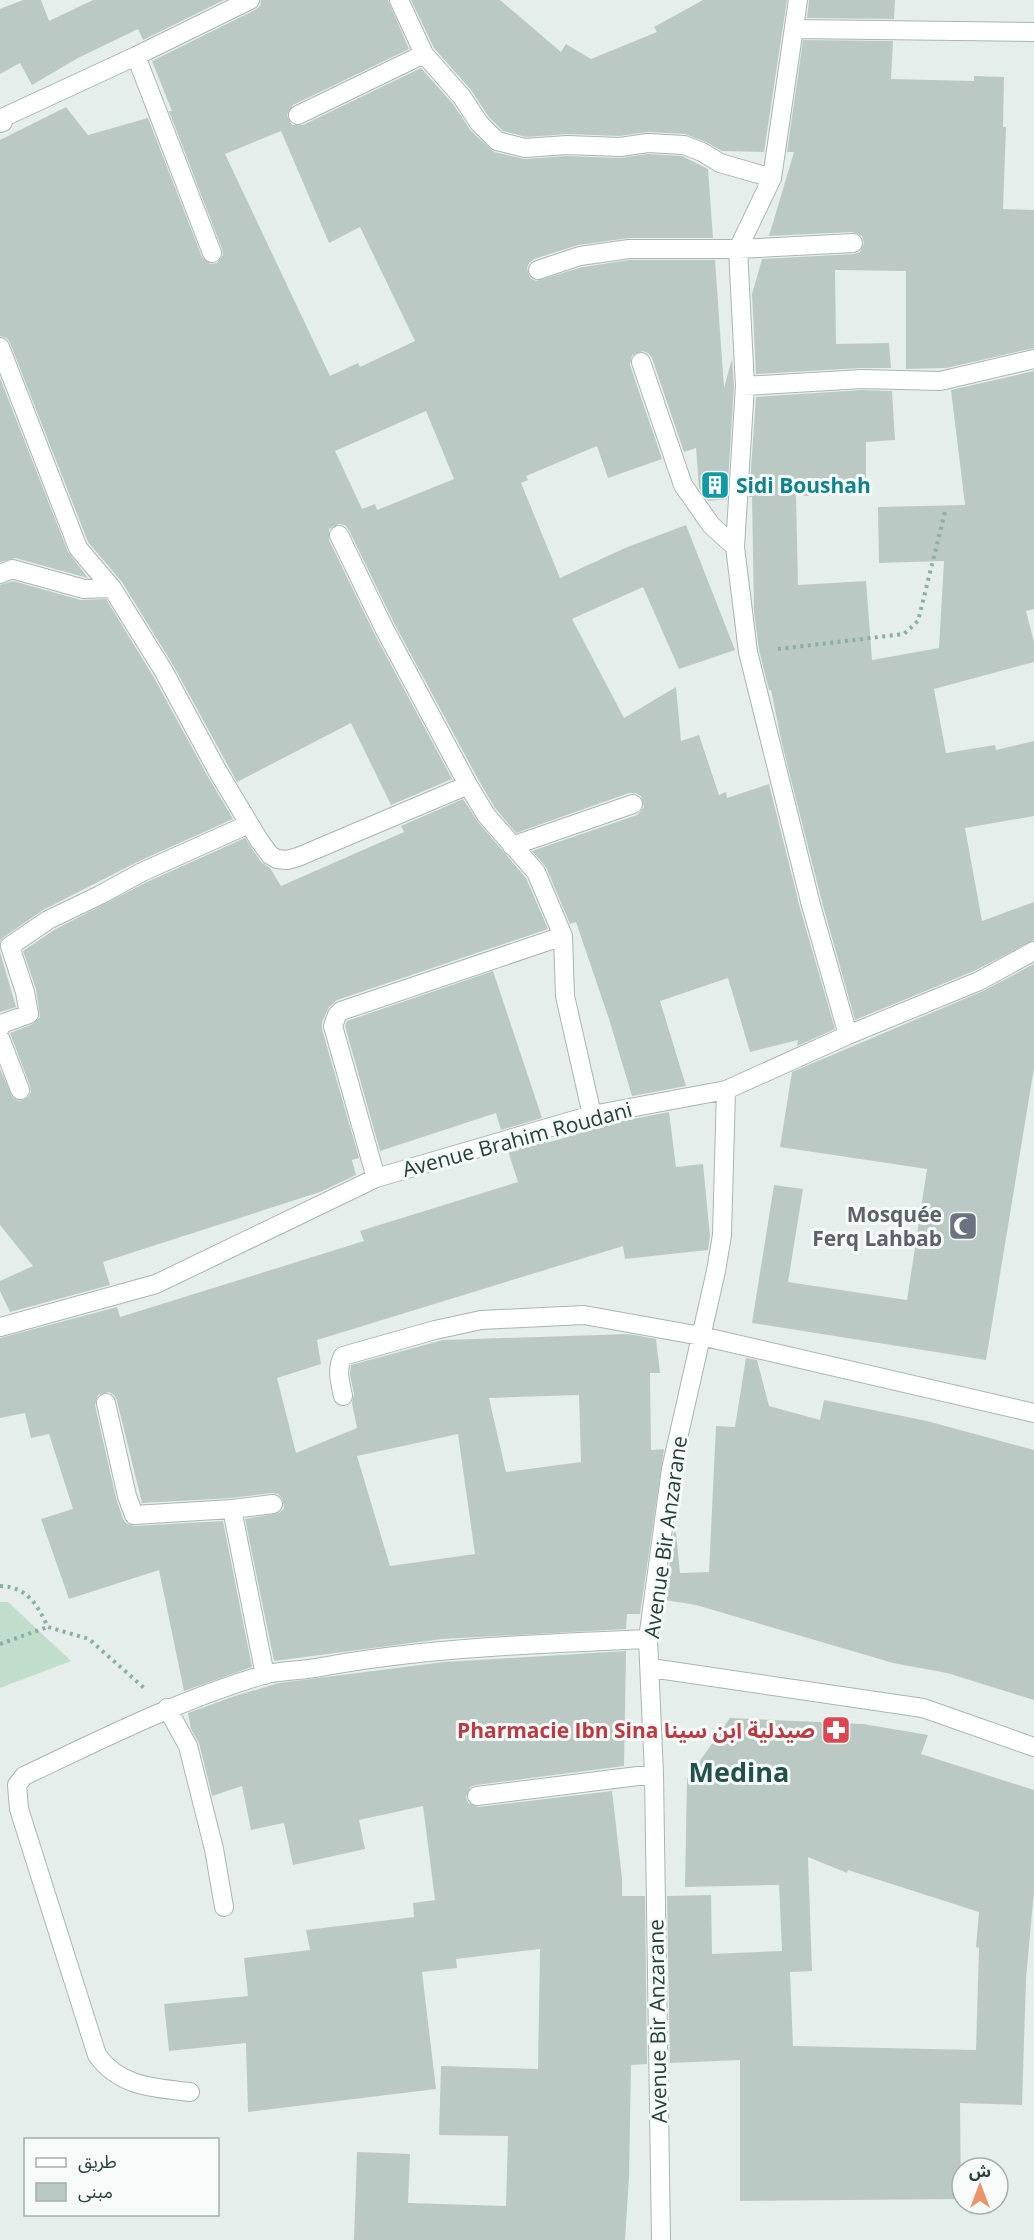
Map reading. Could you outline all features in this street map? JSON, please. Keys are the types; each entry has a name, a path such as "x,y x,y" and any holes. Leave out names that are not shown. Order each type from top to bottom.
{"street":[{"path":"1,119 250,0"},
{"path":"399,0 424,54 462,97 479,123 496,141 525,148 567,145 620,147 648,143 684,145 720,163 772,178"},
{"path":"798,0 772,178 738,249 745,386 735,547 748,652 811,905 848,1035"},
{"path":"795,29 1034,32"},
{"path":"298,115 424,54"},
{"path":"136,56 212,252"},
{"path":"538,270 580,256 629,249 738,249 852,243"},
{"path":"0,347 78,548 112,588 163,670 249,825 270,855 277,859 287,860 298,857 468,785"},
{"path":"745,386 862,379 940,381 1034,359"},
{"path":"640,362 683,486 711,525 735,547"},
{"path":"339,535 384,627 468,785 486,815 536,872 563,936 565,996 592,1115"},
{"path":"0,574 12,569 84,589 112,588"},
{"path":"512,846 633,804"},
{"path":"20,1090 0,1028 29,1014 26,992 10,946 48,920 142,872 249,825"},
{"path":"376,1178 333,1026 337,1015 341,1011 563,936"},
{"name":"Avenue Brahim Roudani","path":"0,1327 156,1284 376,1178 592,1115 726,1090 848,1035 979,981 1034,951"},
{"name":"Avenue Bir Anzarane","path":"661,2240 654,1774 648,1639 671,1469 722,1236 726,1090"},
{"path":"343,1396 338,1372 339,1362 343,1356 435,1330 481,1320 584,1315 701,1336 1034,1413"},
{"path":"106,1403 127,1496 134,1515 273,1504"},
{"path":"232,1509 265,1675"},
{"path":"190,2092 143,2087 106,2068 97,2055 19,1809 17,1785 24,1776 167,1708 265,1675 378,1657 474,1646 648,1639"},
{"path":"651,1668 923,1708 1034,1747"},
{"path":"167,1708 188,1746 214,1849 224,1907"},
{"path":"477,1796 654,1774"}],"path":[{"path":"748,652 883,638 904,634 911,629 918,621 946,508"},
{"path":"0,1586 14,1586 36,1602 48,1628"},
{"path":"0,1644 48,1628 89,1639 167,1708"}],"green space":[{"path":"0,1602 8,1602 71,1661 0,1688"}],"building":[{"path":"23,0 41,0 49,21 93,0 224,0 143,40 138,29 78,58 32,85 20,63 0,74 0,9"},
{"path":"261,0 388,0 409,49 293,105 287,115 292,125 303,125 421,68 453,104 471,131 494,152 525,159 567,156 620,158 648,154 682,156 708,169 713,238 629,238 578,245 534,259 527,268 530,278 536,281 583,267 630,260 715,260 724,388 732,359 734,386 727,499 708,501 699,488 696,448 684,452 652,358 643,351 632,355 630,365 662,459 608,478 597,446 526,476 528,480 521,483 560,578 625,548 686,525 735,650 679,669 643,587 572,619 624,718 676,687 681,741 699,735 719,795 726,792 727,798 769,784 800,908 835,1029 797,1046 798,1040 750,1052 728,978 660,1001 686,1086 632,1096 576,922 570,924 546,867 532,851 637,815 644,807 641,796 629,793 516,833 495,808 478,779 394,623 349,530 345,525 339,524 329,529 329,540 374,633 452,779 391,805 351,723 237,782 173,665 122,582 88,542 10,343 7,338 0,336 0,140 66,107 88,135 148,118 202,257 210,264 217,263 223,255 222,249 152,61 260,6","holes":["281,131 329,243 360,227 415,341 360,367 358,363 330,376 225,154","426,411 454,479 377,510 375,504 362,509 335,451"]},
{"path":"411,0 500,0 561,52 566,44 591,59 657,32 654,27 703,0 787,0 764,152 722,151 685,134 648,132 619,136 567,134 526,137 503,131 488,116 471,90 434,48"},
{"path":"809,0 895,0 894,19 807,18"},
{"path":"803,40 893,41 891,79 974,81 974,76 1004,77 1003,127 1006,127 1003,209 1034,210 1034,348 946,368 906,369 906,271 835,270 836,344 889,343 891,368 756,374 752,294 762,259 854,254 860,252 864,243 862,236 852,232 769,236 794,152 787,152"},
{"path":"1034,371 1034,609 1026,611 1034,642 1034,662 934,689 946,753 995,745 996,750 1034,741 1034,816 965,828 982,921 1034,902 1034,940 974,971 855,1020 822,902 782,744 771,690 769,690 759,650 754,613 752,497 749,497 756,397 862,390 892,391 895,440 866,442 866,495 796,496 798,585 866,581 872,660 939,648 944,561 879,563 878,507 965,505 951,390"},
{"path":"0,378 68,552 88,578 15,558 0,562"},
{"path":"13,581 81,600 106,599 153,676 233,819 137,862 43,910 0,941 0,585"},
{"path":"463,799 478,822 526,878 548,929 337,1000 329,1007 322,1022 322,1029 359,1158 352,1160 356,1175 320,1192 103,1262 110,1285 10,1312 0,1291 0,1281 33,1266 0,1225 0,1069 13,1098 19,1101 28,1097 31,1092 30,1086 10,1033 33,1024 40,1017 36,989 23,951 54,930 147,882 245,838 261,862 270,868 281,886 404,832 401,826"},
{"path":"0,952 16,1007 0,1012"},
{"name":"Mosquée Ferq Lahbab","path":"1034,964 1034,1068 986,1360 752,1323 774,1185 803,1189 788,1282 907,1300 927,1169 780,1147 792,1072 983,991"},
{"path":"493,971 542,1118 501,1130 496,1113 380,1151 345,1026 347,1021"},
{"path":"669,1112 676,1167 703,1164 710,1236 708,1250 625,1259 623,1246 317,1340 321,1364 277,1378 296,1453 357,1428 352,1403 354,1394 350,1375 351,1365 443,1340 629,1334 656,1339 660,1373 650,1373 651,1450 664,1449 640,1614 627,1614 626,1629 442,1639 274,1661 245,1519 279,1513 284,1508 282,1498 272,1493 231,1498 142,1503 117,1401 109,1392 98,1395 95,1405 123,1519 127,1524 135,1526 223,1521 252,1667 184,1691 159,1570 69,1599 41,1519 73,1509 49,1434 31,1438 25,1413 0,1418 0,1338 117,1307 120,1317 364,1241 360,1231 518,1182 508,1151 549,1139 550,1142 617,1122","holes":["579,1395 581,1462 506,1472 489,1398","458,1434 475,1554 390,1566 357,1456"]},
{"path":"746,1358 757,1360 769,1406 820,1420 824,1400 927,1421 1034,1450 1034,1700 947,1673 893,1663 696,1605 665,1600 675,1523 680,1573 709,1572 716,1426 735,1427"},
{"path":"626,1651 624,1766 476,1785 470,1787 466,1797 468,1803 478,1807 612,1791 622,1896 645,1896 647,2064 631,2065 629,2177 625,2240 354,2240 357,2152 410,2154 408,2203 506,2206 508,2136 439,2135 441,2066 538,2069 540,1949 456,1959 457,1968 422,1972 436,2089 248,2112 246,2043 169,2051 164,2004 248,1996 244,1958 310,1950 306,1930 414,1917 413,1903 435,1900 423,1806 359,1820 365,1849 293,1865 284,1823 251,1830 242,1786 212,1796 199,1743 191,1729 188,1713 279,1683 444,1662"},
{"path":"730,1718 863,1724 928,1735 921,1754 1034,1790 1034,1891 1026,1979 1022,2105 960,2103 961,2156 950,2156 950,2199 740,2201 740,2060 670,2063 667,1896 711,1895 712,1954 782,1951 779,1885 685,1887 687,1779","holes":["808,1857 847,1873 848,1870 979,1912 976,1947 979,1948 976,2050 793,2046 790,1972 812,1971"]}],"place":[{"name":"Sidi Boushah","path":"715,485"},
{"name":"Mosquée Ferq Lahbab","path":"963,1226"},
{"name":"Pharmacie Ibn Sina صيدلية ابن سينا","path":"836,1730"}],"district":[{"name":"Medina","path":"739,1771"}]}
